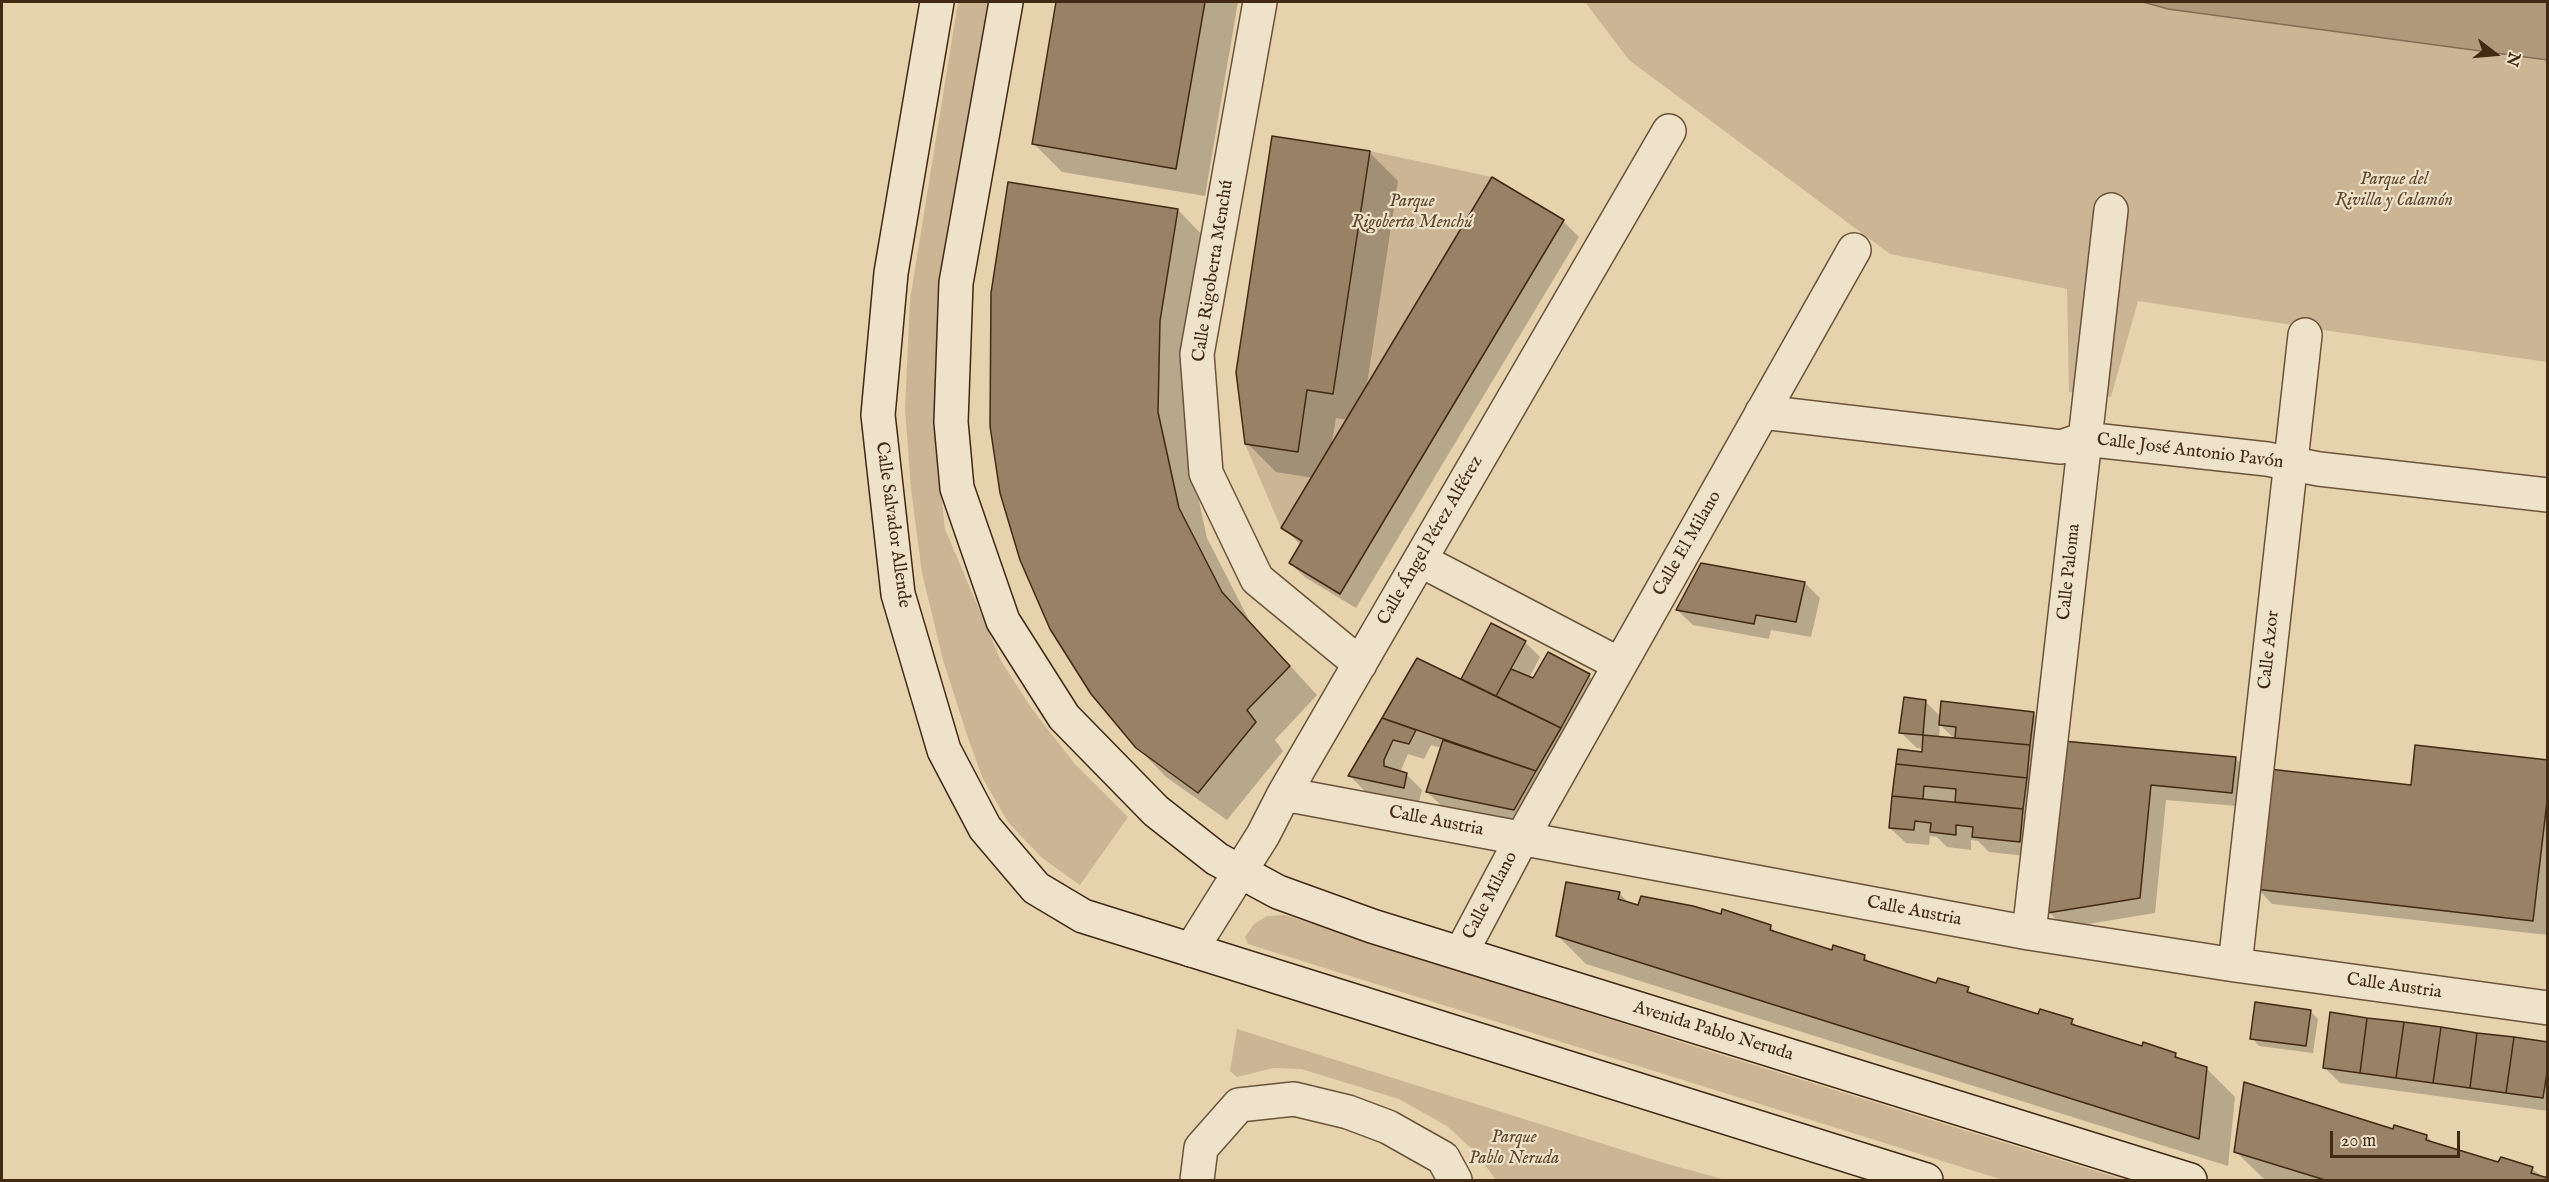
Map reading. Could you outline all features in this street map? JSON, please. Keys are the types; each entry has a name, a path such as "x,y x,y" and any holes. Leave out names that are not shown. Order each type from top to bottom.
{"street":[{"name":"Calle Salvador Allende","path":"937,2 891,273 878,416 898,594 944,750 985,828 1035,888 1083,916 1191,950"},
{"path":"1006,2 957,283 951,422 957,488 1003,621 1064,717 1156,811 1217,859 1239,871"},
{"name":"Calle Rigoberta Menchú","path":"1260,2 1197,354 1206,473 1257,579 1360,664"},
{"name":"Calle Ángel Pérez Alférez","path":"1191,950 1263,835 1284,794 1669,131"},
{"name":"Calle Paloma","path":"2029,933 2111,210"},
{"name":"Calle El Milano","path":"1522,838 1854,250"},
{"name":"Calle Azor","path":"2235,965 2305,335"},
{"name":"Calle José Antonio Pavón","path":"1762,412 2061,447 2084,440 2267,459 2291,464 2547,495"},
{"path":"1420,560 1619,664"},
{"name":"Calle Austria","path":"1284,794 2029,933 2235,965 2547,1007"},
{"name":"Calle Milano","path":"1461,953 1522,838"},
{"name":"Avenida Pablo Neruda","path":"1239,871 1278,892 1461,953 2190,1180"},
{"path":"1191,950 1926,1180"},
{"path":"1197,1180 1201,1148 1239,1105 1294,1099 1348,1112 1388,1127 1443,1158 1455,1180"}],"green space":[{"path":"958,2 989,2 939,297 936,445 945,529 1001,661 1032,709 1074,763 1128,817 1080,885 1042,858 1008,822 982,777 943,660 922,573 911,489 905,409 910,300"},
{"name":"Parque del Rivilla y Calamón","path":"1585,2 2143,2 2168,9 2547,61 2547,362 2138,301 2111,397 2069,392 2067,289 1890,254 1629,60"},
{"name":"Parque Rigoberta Menchú","path":"1370,151 1492,177 1281,528 1245,444 1298,452 1307,390 1333,393"},
{"path":"1285,915 1712,1052 2125,1180 2003,1180 1248,944 1245,937 1254,924 1267,916"},
{"name":"Parque Pablo Neruda","path":"1237,1029 1664,1163 1726,1180 1496,1180 1476,1153 1447,1126 1399,1099 1301,1069 1273,1068 1237,1077 1230,1071"}],"shaded area":[{"path":"2143,2 2547,2 2547,60 2168,9"}],"building":[{"path":"1056,2 1205,2 1176,169 1032,144"},
{"path":"1272,136 1370,151 1333,394 1307,390 1298,452 1245,444 1236,372"},
{"path":"1492,177 1564,220 1340,594 1289,563 1302,541 1281,528"},
{"path":"1008,182 1178,209 1160,321 1158,412 1179,508 1222,592 1290,666 1247,710 1256,722 1198,793 1136,748 1091,694 1050,629 1020,560 1000,493 990,426 991,293"},
{"path":"1701,563 1805,582 1796,622 1756,615 1754,624 1676,610"},
{"path":"1491,623 1526,641 1496,696 1461,679"},
{"path":"1548,652 1590,674 1561,728 1496,696 1511,669 1533,678"},
{"path":"1417,658 1561,728 1536,771 1382,718"},
{"path":"1904,697 1926,700 1923,735 1899,733"},
{"path":"1941,701 2034,712 2030,745 1955,738 1956,727 1939,725"},
{"path":"1382,718 1416,730 1409,744 1393,740 1384,760 1384,766 1407,773 1404,788 1348,776"},
{"path":"1923,735 2030,745 2027,778 1896,764 1898,749 1922,752"},
{"path":"1443,740 1536,771 1514,810 1426,792"},
{"path":"2063,741 2236,757 2232,793 2151,785 2140,898 2047,913"},
{"path":"2415,745 2548,760 2548,793 2533,921 2255,889 2269,769 2411,785"},
{"path":"1896,764 2027,778 2023,809 1955,802 1956,789 1924,786 1923,799 1892,796"},
{"path":"1892,796 2023,809 2020,842 1972,837 1973,827 1956,825 1956,835 1930,832 1931,823 1915,821 1914,830 1889,828"},
{"path":"1566,882 1620,892 1618,899 1638,905 1641,896 1721,914 1722,909 1771,925 1770,930 1832,950 1833,945 1865,955 1864,960 1936,983 1938,978 1969,987 1967,992 2038,1014 2040,1009 2073,1019 2071,1024 2142,1046 2143,1042 2176,1053 2175,1057 2207,1067 2199,1139 1556,936"},
{"path":"2255,1002 2311,1010 2306,1046 2250,1039"},
{"path":"2330,1012 2367,1018 2360,1073 2323,1068"},
{"path":"2367,1018 2404,1022 2396,1078 2360,1073"},
{"path":"2404,1022 2441,1027 2433,1083 2396,1078"},
{"path":"2441,1027 2477,1033 2470,1088 2433,1083"},
{"path":"2477,1033 2514,1037 2506,1093 2470,1088"},
{"path":"2514,1037 2548,1042 2548,1066 2543,1098 2506,1093"},
{"path":"2244,1082 2393,1129 2394,1125 2427,1135 2426,1140 2498,1162 2501,1157 2533,1167 2531,1173 2548,1178 2548,1180 2325,1180 2234,1152"}]}
